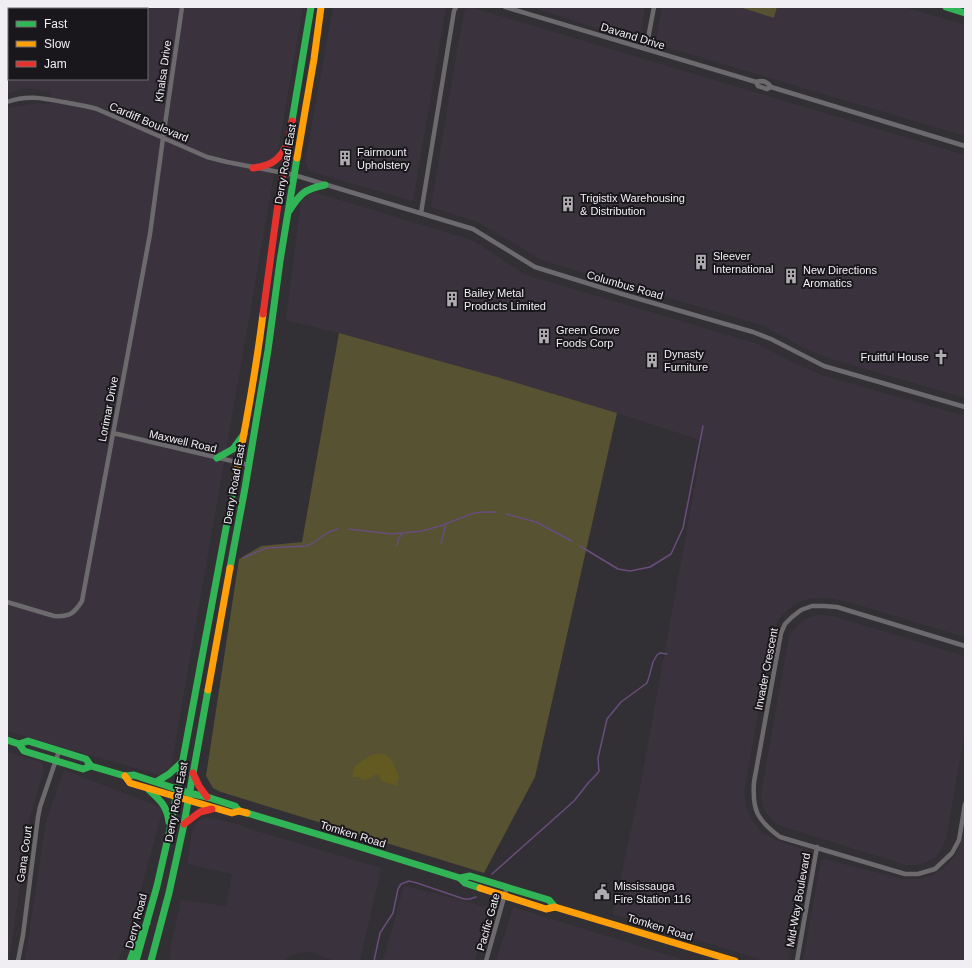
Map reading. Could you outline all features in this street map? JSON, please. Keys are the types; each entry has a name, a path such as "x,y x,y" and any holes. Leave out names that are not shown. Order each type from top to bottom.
{"main road":[{"name":"Derry Road East","path":"156,886 170,829 245,432 256,367 288,140 311,7"},
{"name":"Derry Road East","path":"151,961 169,893 184,824 249,465 268,350 287,215 314,59 321,7"},
{"path":"946,7 965,13"},
{"path":"253,168 263,167 274,162 282,154 288,140"},
{"path":"287,215 303,193 312,187 325,185"},
{"path":"217,458 233,449 245,432"},
{"name":"Tomken Road","path":"7,740 19,744 24,751 82,769 91,766 125,776 134,775 235,806 239,811"},
{"name":"Tomken Road","path":"19,744 28,741 86,759 91,766"},
{"path":"156,782 168,775 182,762"},
{"path":"193,773 199,786 207,797"},
{"name":"Tomken Road","path":"125,776 130,783 188,801 232,813 239,811 460,878 465,883 546,909 555,907 735,961"},
{"path":"148,788 165,806 169,815 170,829"},
{"path":"184,824 200,812 214,808"},
{"name":"Tomken Road","path":"460,878 470,876 507,887 549,900 555,907"},
{"name":"Derry Road","path":"136,961 156,886"},
{"path":"130,961 136,944 147,923"}],"street":[{"name":"Khalsa Drive","path":"163,138 182,7"},
{"path":"421,213 456,7"},
{"name":"Davand Drive","path":"505,7 756,82 760,81 768,83 771,87 965,146"},
{"path":"646,49 654,7"},
{"name":"Cardiff Boulevard","path":"7,102 24,98 39,97 97,109 207,157 253,168 284,172"},
{"name":"Lorimar Drive","path":"7,602 54,616 60,616 75,612 82,601 150,236 163,138"},
{"name":"Columbus Road","path":"284,172 473,229 535,267 753,332 771,339 824,366 965,407"},
{"name":"Maxwell Road","path":"113,433 249,465"},
{"name":"Invader Crescent","path":"817,847 780,837 764,824 754,805 754,782 781,633 785,624 801,610 812,606 837,607 965,646"},
{"name":"Gana Court","path":"18,961 23,935 38,817 59,751"},
{"name":"Mid-Way Boulevard","path":"797,961 817,847 905,874 918,874 935,869 952,854 959,840 965,804"},
{"name":"Pacific Gate","path":"486,961 507,887"}],"shaded area":[{"path":"303,7 171,767 160,775 7,731 7,108 38,103 50,105 51,92 28,88 7,94 8,14 8,80 148,80 148,8 9,8"},
{"path":"333,7 446,7 413,201 309,171 305,161"},
{"path":"468,7 965,155 965,398 825,357 761,325 541,260 478,222 431,207 458,44 465,9"},
{"path":"530,7 645,7 640,35 634,39"},
{"path":"662,7 739,7 774,18 777,7 904,7 965,25 965,136 655,44"},
{"path":"739,7 777,7 774,18"},
{"path":"313,192 472,240 526,275 758,344 821,375 965,416 965,637 855,604 835,599 811,598 798,602 787,610 778,620 772,632 744,793 747,809 753,822 764,834 778,841 803,849 807,855 788,961 766,961 613,914 640,788 703,441 617,413 497,377 339,333 286,320 301,201"},
{"path":"339,333 497,377 617,413 535,777 484,873 221,792 213,788 206,776 239,559 261,546 302,542"},
{"path":"820,615 833,616 965,656 965,730 946,839 936,857 927,862 917,865 906,865 778,825 769,817 763,806 761,794 789,636 797,625 808,618"},
{"path":"7,752 41,762 44,770 30,816 9,961 7,961"},
{"path":"374,754 384,754 391,759 399,776 397,786 381,781 380,776 377,774 371,778 362,780 358,777 352,777 354,767"},
{"path":"64,770 163,808 127,941 118,961 25,961 46,821"},
{"path":"205,818 212,818 240,825 381,868 360,961 335,961 310,952 290,956 284,961 170,961 171,945 181,900 226,906 232,874 187,864 193,827 198,821"},
{"path":"965,823 965,961 803,961 821,860 824,859 903,879 919,879 933,875 946,866 956,854 962,840"},
{"path":"404,886 490,908 475,961 383,961"},
{"path":"513,907 687,961 496,961"}],"waterway":[{"path":"580,546 618,569 630,571 650,567 671,554 683,528 703,426"},
{"path":"348,529 392,534 422,531 474,513 496,512"},
{"path":"506,514 536,522 572,541"},
{"path":"441,544 446,523"},
{"path":"243,558 266,548 305,546 311,544 329,532 338,529"},
{"path":"397,545 402,534"},
{"path":"492,874 574,801 596,775 599,771 598,758 607,719 621,702 647,683 653,662 657,655 660,653 667,654"},
{"path":"374,961 380,933 393,913 398,889 401,884 409,881 464,899 476,897"}],"traffic: fast":[{"path":"292,121 311,7"},
{"path":"946,7 965,13"},
{"path":"230,568 268,350 280,261 297,158"},
{"path":"289,211 296,200 303,193 312,188 325,185"},
{"path":"217,458 233,449 244,434"},
{"path":"136,961 157,886 170,829 235,480"},
{"path":"151,961 169,893 184,824 208,690"},
{"path":"7,740 19,744 28,741 86,759 91,766 125,776 134,775 189,793 207,797 235,806 239,811"},
{"path":"19,744 24,751 83,769 91,766"},
{"path":"156,782 169,774 181,763"},
{"path":"149,790 162,804 167,812 169,822"},
{"path":"247,813 460,878 465,883 480,888"},
{"path":"460,878 470,876 549,900 555,907"},
{"path":"130,961 136,944 147,923"}],"traffic: slow":[{"path":"297,158 314,59 321,7"},
{"path":"235,480 263,314"},
{"path":"208,690 230,568"},
{"path":"125,776 130,783 232,813 239,811 247,813"},
{"path":"480,888 546,909 555,907 735,961"}],"traffic: jam":[{"path":"263,314 277,211 292,121"},
{"path":"253,168 263,166 276,160 285,148"},
{"path":"193,773 199,786 207,797"},
{"path":"184,824 200,812 212,809"}],"place":[{"name":"Fairmount Upholstery","path":"345,158"},
{"name":"Trigistix Warehousing & Distribution","path":"568,204"},
{"name":"Sleever International","path":"701,262"},
{"name":"New Directions Aromatics","path":"791,276"},
{"name":"Bailey Metal Products Limited","path":"452,299"},
{"name":"Green Grove Foods Corp","path":"544,336"},
{"name":"Fruitful House","path":"941,357"},
{"name":"Dynasty Furniture","path":"652,360"},
{"name":"Mississauga Fire Station 116","path":"602,892"}]}
